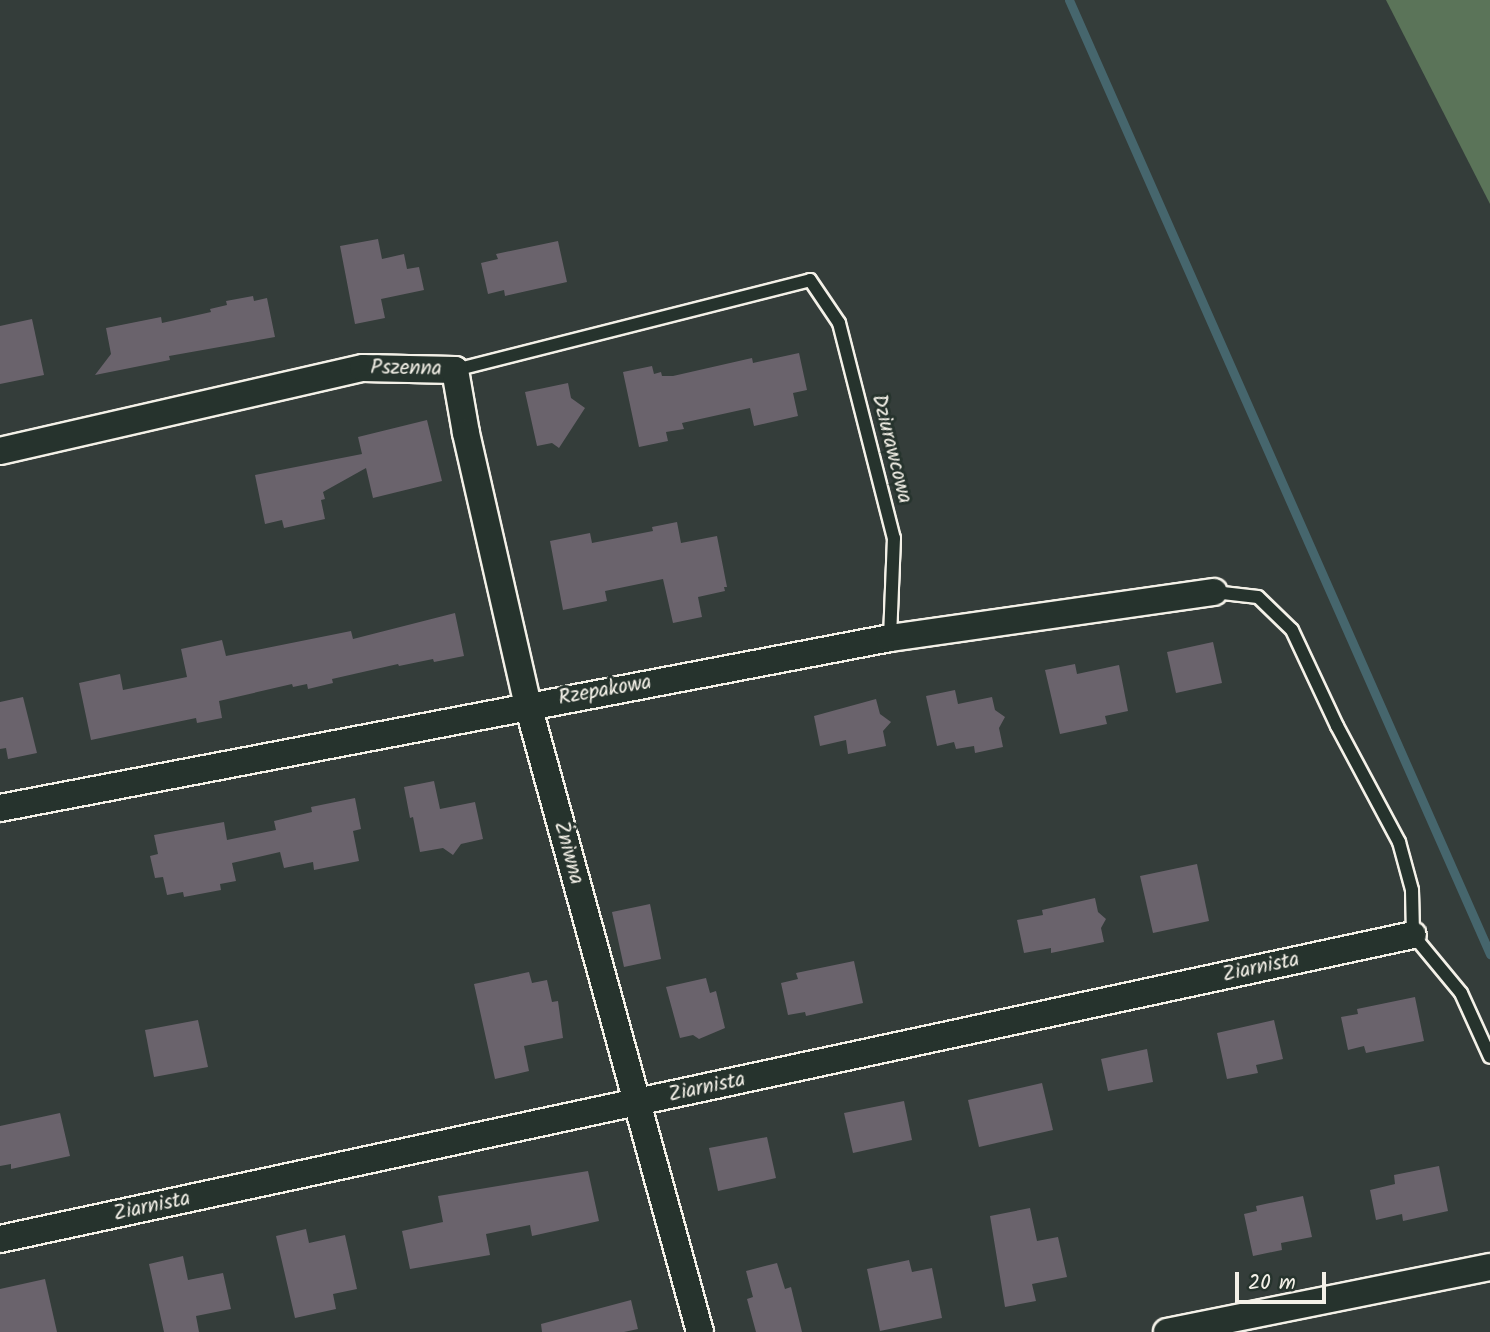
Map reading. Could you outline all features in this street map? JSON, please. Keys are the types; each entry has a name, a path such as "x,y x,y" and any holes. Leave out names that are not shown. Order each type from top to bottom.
{"street":[{"name":"Pszenna","path":"0,451 363,368 455,370"},
{"name":"Żniwna","path":"455,370 466,433 528,705 635,1104 700,1332"},
{"name":"Rzepakowa","path":"0,808 528,705 890,639 1213,592"},
{"name":"Ziarnista","path":"0,1239 1413,935"},
{"path":"1167,1332 1490,1267"}],"lane":[{"name":"Pszenna","path":"455,370 810,280"},
{"name":"Dziurawcowa","path":"810,280 839,323 894,538 890,639"},
{"path":"1213,592 1258,597 1292,630 1336,726 1399,842 1412,890 1413,935 1461,993 1490,1057"}],"green space":[{"path":"1386,0 1490,0 1490,204"}],"building":[{"path":"378,239 382,259 404,254 407,269 419,267 424,290 381,299 385,318 355,324 340,246"},
{"path":"558,241 567,282 505,296 504,290 488,294 481,263 498,259 496,254"},
{"path":"253,296 254,301 267,298 275,337 169,356 170,360 95,375 111,354 106,328 161,317 162,323 211,312 210,309 227,305 226,301"},
{"path":"32,319 44,375 0,384 0,326"},
{"path":"799,353 807,390 793,393 798,416 754,426 750,408 682,423 684,429 666,432 668,441 639,447 623,372 652,366 654,374 661,372 662,376 673,376 752,358 753,363"},
{"path":"568,383 571,398 585,408 559,448 552,443 537,446 525,392"},
{"path":"427,420 442,481 373,498 366,468 323,492 325,499 321,500 325,519 284,528 282,520 265,524 255,475 362,454 358,437"},
{"path":"677,522 681,543 717,536 727,587 724,587 725,591 698,597 702,617 673,623 663,579 605,591 607,601 563,610 550,541 590,533 592,543 653,531 652,527"},
{"path":"455,613 464,656 434,662 433,659 399,666 398,664 332,679 333,683 308,689 307,684 293,687 292,684 219,701 222,718 197,723 196,718 91,740 79,683 120,674 123,690 187,677 181,649 222,640 226,656 351,631 353,639"},
{"path":"1213,642 1222,683 1176,693 1167,652"},
{"path":"1075,664 1077,674 1119,665 1128,711 1105,716 1107,724 1060,734 1045,670"},
{"path":"955,690 958,704 992,697 995,710 1005,717 999,728 1003,747 975,753 974,746 956,749 954,742 937,746 926,696"},
{"path":"23,697 37,753 8,759 6,748 0,749 0,702"},
{"path":"876,699 880,714 891,722 883,731 886,746 848,754 846,740 820,746 814,716"},
{"path":"434,781 440,809 475,802 483,839 461,844 453,855 443,848 420,852 413,817 410,818 404,787"},
{"path":"355,798 361,829 353,831 359,861 314,870 313,862 284,868 280,852 232,863 236,881 220,884 221,890 184,897 183,892 167,895 163,877 155,878 150,856 158,854 154,835 224,822 227,840 276,830 274,821 312,812 311,807"},
{"path":"1197,864 1209,921 1153,933 1140,876"},
{"path":"1095,898 1098,912 1106,919 1101,928 1104,942 1051,953 1051,948 1024,953 1017,920 1043,915 1042,910"},
{"path":"650,904 661,959 624,967 612,912"},
{"path":"854,961 863,1003 806,1016 805,1012 788,1015 781,983 798,979 796,973"},
{"path":"529,972 532,983 547,980 552,1002 558,1001 563,1038 524,1046 529,1071 495,1079 474,984"},
{"path":"706,978 710,993 716,991 725,1028 699,1039 693,1035 680,1038 666,987"},
{"path":"1415,997 1424,1041 1366,1053 1364,1046 1348,1050 1341,1017 1358,1014 1357,1009"},
{"path":"198,1020 208,1067 154,1077 145,1030"},
{"path":"1274,1020 1283,1059 1256,1065 1258,1073 1227,1079 1217,1033"},
{"path":"1147,1049 1153,1082 1108,1091 1101,1059"},
{"path":"1042,1083 1053,1130 979,1147 968,1100"},
{"path":"904,1101 912,1140 853,1153 844,1113"},
{"path":"60,1113 70,1156 11,1169 11,1164 0,1166 0,1126"},
{"path":"767,1137 776,1178 718,1191 709,1148"},
{"path":"1439,1166 1448,1211 1403,1221 1402,1214 1376,1220 1370,1190 1395,1184 1394,1175"},
{"path":"588,1171 599,1221 532,1236 530,1225 486,1234 490,1255 410,1269 402,1231 443,1222 438,1196"},
{"path":"1303,1196 1312,1237 1281,1243 1282,1250 1253,1256 1244,1214 1257,1211 1256,1206"},
{"path":"1030,1208 1037,1241 1058,1237 1067,1277 1032,1284 1036,1301 1005,1307 990,1216"},
{"path":"306,1229 309,1243 345,1235 357,1289 333,1294 336,1309 295,1318 276,1236"},
{"path":"183,1256 188,1280 223,1273 231,1309 196,1316 199,1332 164,1332 149,1264"},
{"path":"909,1260 912,1272 932,1268 942,1318 880,1331 867,1269"},
{"path":"777,1263 785,1289 791,1287 802,1332 756,1332 747,1299 753,1297 746,1271"},
{"path":"45,1279 57,1332 0,1332 0,1289"},
{"path":"631,1300 638,1329 624,1332 542,1332 541,1324"}],"waterway":[{"path":"1069,0 1490,954"}]}
